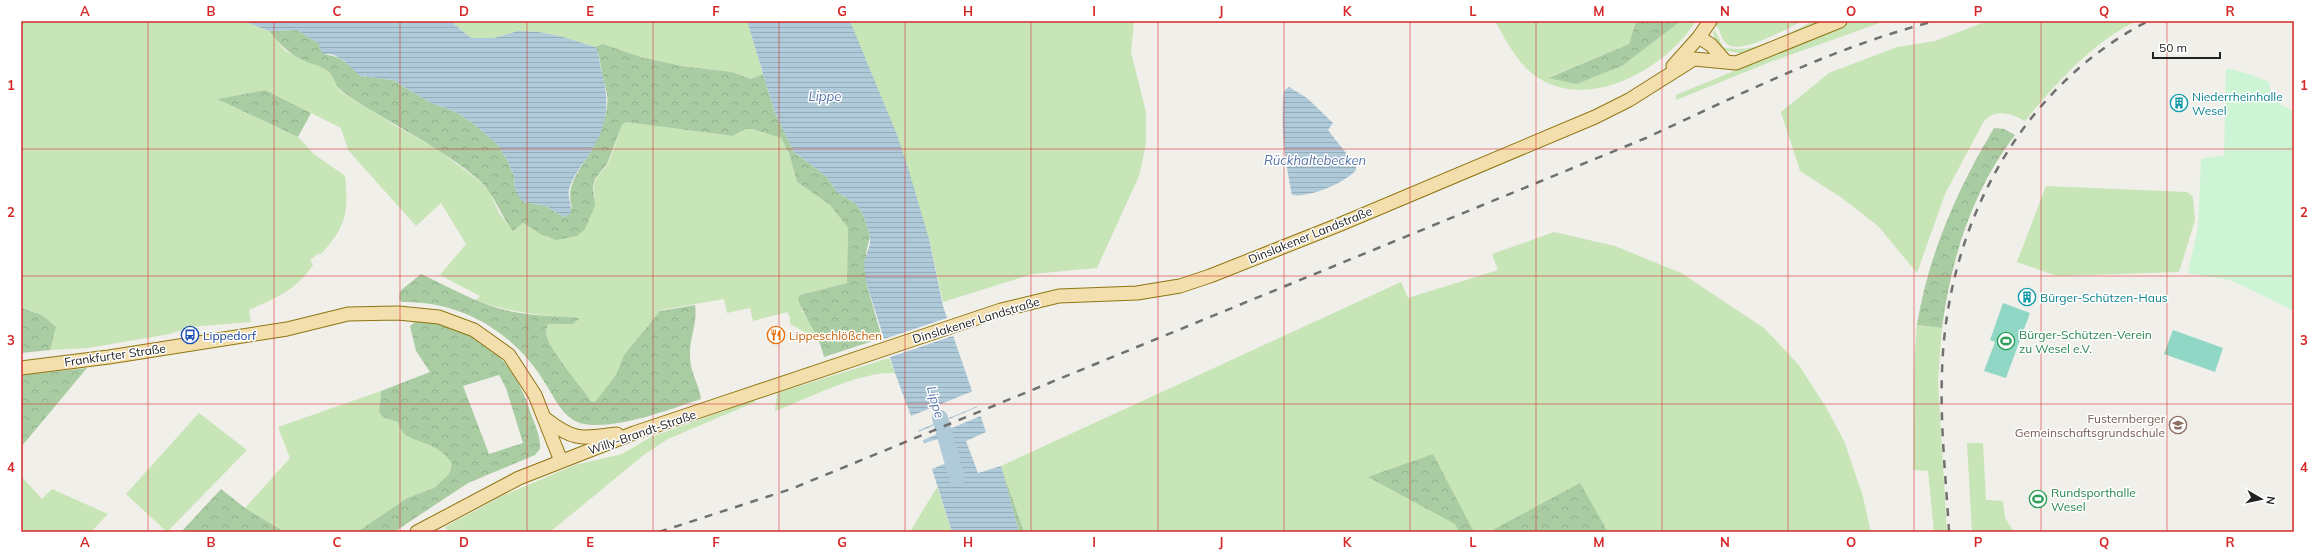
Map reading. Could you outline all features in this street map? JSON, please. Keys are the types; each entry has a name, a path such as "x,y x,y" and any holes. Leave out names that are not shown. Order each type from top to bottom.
{"main road":[{"path":"1629,100 1653,84 1699,37 1710,21"},
{"name":"Dinslakener Landstraße","path":"875,352 1036,300 1058,296 1137,293 1180,286 1210,276 1341,224 1560,131 1629,100 1694,59 1736,63 1840,21"},
{"path":"1699,37 1711,45 1725,61"},
{"name":"Frankfurter Straße","path":"21,368 109,357 265,333 305,326 348,314 426,315 439,317 462,324 485,336 509,355 535,395 547,420 561,461"},
{"name":"Willy-Brandt-Straße","path":"417,532 484,496 561,461 634,433 875,352"},
{"path":"547,420 574,437 634,433"}],"green space":[{"path":"21,21 243,21 269,31 285,51 325,68 333,75 340,91 394,125 440,151 479,181 490,192 499,213 513,231 523,223 548,238 595,196 595,181 610,159 622,125 627,122 733,136 745,129 752,129 781,138 789,153 797,182 830,205 848,228 847,283 800,295 802,311 821,341 790,324 790,317 787,312 753,321 750,308 727,313 724,299 661,310 624,355 616,375 596,402 591,401 558,357 546,333 548,324 573,324 580,318 527,313 501,308 476,300 480,296 440,275 466,244 441,203 416,226 348,150 341,128 265,90 217,99 298,137 314,154 345,176 346,210 344,219 329,245 320,255 319,253 310,260 313,265 306,274 292,288 249,310 251,322 190,327 170,334 88,348 50,350 55,327 42,315 21,308"},
{"path":"453,21 747,21 763,74 751,79 732,72 682,66 641,57 603,44 595,47 560,36 539,32 518,31 494,38 471,38 454,24"},
{"path":"851,21 1134,21 1131,52 1146,112 1146,144 1139,176 1097,268 1032,274 943,302 929,239 851,26"},
{"path":"1495,21 1636,21 1629,44 1549,77 1577,84 1622,66 1681,21 1696,21 1683,39 1646,69 1624,81 1601,88 1577,90 1555,86 1534,75 1528,70 1507,43"},
{"path":"1636,21 1681,21 1622,66 1577,84 1548,78 1629,44"},
{"path":"1717,21 1785,21 1786,24 1793,21 1803,21 1766,39 1744,46 1735,47 1725,43 1715,25"},
{"path":"1814,21 1821,22 1819,25 1744,54 1723,50 1715,41 1713,32 1715,30 1723,47 1734,49 1746,48 1770,42"},
{"path":"1854,21 1885,21 1770,62 1676,100 1676,95"},
{"path":"1988,21 2136,21 2120,30 2090,52 2062,78 2025,121 2009,114 1999,113 1984,121 1945,194 1917,273 1878,226 1842,198 1800,171 1781,112 1829,73 1897,47 1935,41"},
{"path":"297,30 318,43 327,55 337,57 345,62 360,76 393,80 429,102 456,112 474,124 497,144 507,160 514,176 515,189 524,202 546,206 564,217 572,207 570,198 573,182 596,141 602,127 606,111 607,93 599,56 595,47 603,44 641,57 682,66 732,72 751,79 763,74 775,113 794,152 826,176 837,192 856,204 863,214 870,236 866,253 866,282 882,338 824,357 816,334 798,299 800,295 847,283 848,228 830,205 797,182 789,153 781,138 752,129 745,129 733,136 626,122 622,125 607,164 595,179 593,187 595,205 585,229 577,236 556,240 542,235 523,223 513,231 490,192 480,181 447,156 343,92 328,71 289,52 269,31"},
{"path":"2226,68 2249,74 2269,82 2272,94 2276,101 2294,111 2294,311 2230,280 2188,273 2198,227 2201,159 2224,155"},
{"path":"265,90 311,113 298,137 217,99"},
{"path":"1994,128 2004,129 2015,135 2000,157 1975,202 1958,251 1951,277 1942,328 1917,325 1929,273 1946,223 1968,174"},
{"path":"2046,186 2187,192 2193,197 2195,220 2179,272 2057,276 2017,262"},
{"path":"1554,232 1615,246 1681,273 1764,328 1798,364 1826,407 1844,441 1862,493 1871,532 1024,532 1001,466 1401,282 1408,298 1498,270 1492,254"},
{"path":"421,274 464,295 497,308 527,314 580,318 573,324 548,324 546,333 558,357 591,401 595,402 616,375 624,355 660,311 695,305 696,312 690,350 690,362 701,399 624,422 593,425 580,423 564,412 532,365 518,349 502,335 484,323 445,307 424,303 402,302 399,300 400,291"},
{"name":"Bürger-Schützen-Verein zu Wesel e.V.","path":"2003,303 2030,313 2006,378 1984,371 1995,342 1990,340"},
{"path":"21,308 42,315 56,327 50,350 21,353"},
{"path":"416,321 438,324 474,337 489,347 514,375 523,393 540,440 540,449 535,455 468,483 394,532 357,532 407,498 434,488 449,474 452,464 440,451 406,435 401,430 398,422 383,417 379,412 381,391 430,372 416,351 410,326","holes":["499,375 506,388 523,443 489,454 463,386"]},
{"path":"1917,325 1942,328 1938,381 1947,532 1934,532 1928,471 1913,470 1914,362"},
{"path":"2173,330 2223,348 2215,372 2164,354"},
{"path":"889,358 895,373 866,376 835,386 775,411 777,393"},
{"path":"87,368 21,447 21,375"},
{"path":"381,391 379,412 383,416 399,422 411,437 439,450 448,457 452,464 449,474 434,488 407,498 357,532 285,532 245,508 290,458 278,427"},
{"path":"754,400 755,402 668,439 645,454 550,532 448,532 445,527 502,496 575,465 622,454 651,437"},
{"path":"199,413 247,450 167,532 126,494"},
{"path":"1967,443 1983,443 1986,500 2003,501 2005,518 2014,532 1972,532"},
{"path":"1433,454 1474,532 1459,532 1455,524 1368,477"},
{"path":"1001,466 1024,532 1019,532"},
{"path":"21,476 42,499 52,489 108,514 91,532 21,532"},
{"path":"1580,483 1608,532 1489,532"},
{"path":"937,487 952,532 910,532"},
{"path":"221,489 245,508 285,532 181,532"}],"water":[{"path":"243,21 453,21 454,24 471,38 494,38 518,31 539,32 560,36 595,47 598,52 605,85 605,117 599,137 576,173 570,186 570,214 564,217 546,206 524,202 520,199 515,189 514,176 507,160 497,144 474,124 456,112 429,102 393,80 360,76 344,61 334,55 322,53 318,43 297,30 269,31"},
{"name":"Lippe","path":"747,21 850,21 897,135 909,171 929,239 943,306 986,432 966,441 978,473 1001,466 1019,532 952,532 932,469 949,462 955,453 951,441 942,438 924,443 911,416 895,373 866,282 864,262 870,244 870,236 863,214 856,204 837,192 826,176 794,152 775,113"},
{"name":"Rückhaltebecken","path":"1289,87 1307,98 1333,123 1328,130 1356,166 1356,170 1344,180 1317,192 1308,194 1292,195 1287,169 1284,143 1283,104 1284,91"}],"pier":[{"path":"950,317 956,335 887,358 881,340"},
{"path":"973,391 978,406 917,431 911,416"},
{"path":"980,406 983,415 921,441 916,433"}],"waterway":[{"name":"Lippe","path":"940,418 957,478"}],"railway":[{"path":"659,532 791,489 1646,138 1753,88 1824,58 1861,44 1935,21"},
{"path":"1949,532 1943,432 1942,372 1947,318 1958,266 1975,216 1998,168 2027,124 2062,84 2102,50 2148,21"}],"place":[{"name":"Niederrheinhalle Wesel","path":"2179,103"},
{"name":"Bürger-Schützen-Haus","path":"2027,297"},
{"name":"Lippedorf","path":"190,335"},
{"name":"Lippeschlößchen","path":"776,335"},
{"name":"Bürger-Schützen-Verein zu Wesel e.V.","path":"2006,341"},
{"name":"Fusternberger Gemeinschaftsgrundschule","path":"2178,425"},
{"name":"Rundsporthalle Wesel","path":"2038,499"}]}
